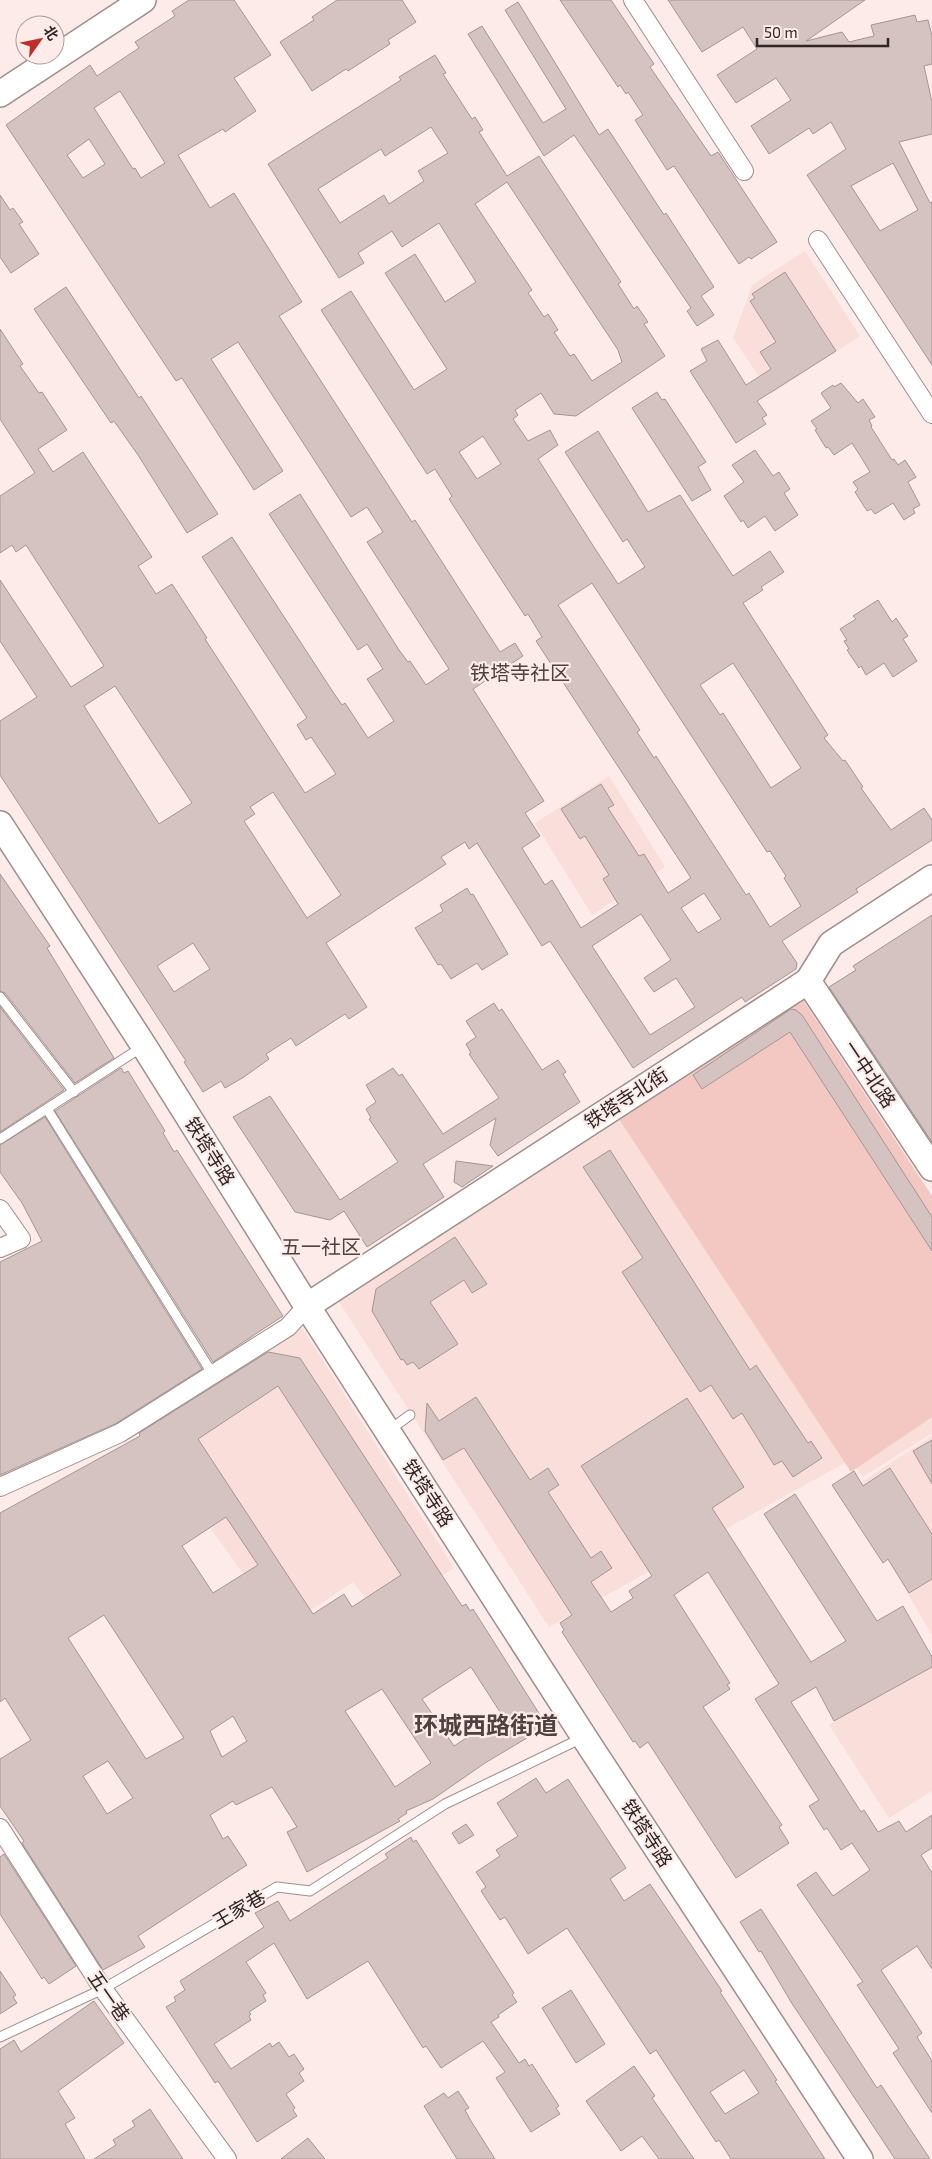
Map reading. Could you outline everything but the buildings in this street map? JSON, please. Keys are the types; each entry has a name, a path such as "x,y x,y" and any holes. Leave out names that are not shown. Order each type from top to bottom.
{"street":[{"path":"0,94 143,0"},
{"path":"633,0 744,171"},
{"path":"818,240 932,414"},
{"name":"铁塔寺路","path":"0,824 144,1046 307,1306 584,1737 860,2159"},
{"name":"铁塔寺北街","path":"307,1306 808,980 831,944 932,878"},
{"name":"一中北路","path":"808,980 932,1168"},
{"path":"0,1209 21,1239 0,1248"},
{"path":"0,1487 120,1432 288,1327 307,1306"},
{"name":"五一巷","path":"0,1828 103,1989 227,2159"}],"lane":[{"path":"0,997 74,1092"},
{"path":"0,1139 144,1046"},
{"path":"47,1109 212,1373"},
{"path":"387,1431 410,1415"},
{"name":"王家巷","path":"0,2037 103,1989 277,1887 310,1890 445,1804 584,1737"}],"shaded area":[{"path":"805,251 860,336 771,394 733,338 752,285"},
{"path":"609,776 665,867 592,915 535,823"},
{"path":"803,1000 932,1196 932,1433 863,1477 850,1460 549,1627 339,1302"},
{"path":"803,1000 932,1196 932,1417 851,1472 619,1119"},
{"path":"301,1326 454,1568 379,1615 353,1582 283,1629 138,1427"},
{"path":"932,1436 932,1635 848,1491"},
{"path":"932,1665 932,1791 889,1818 829,1725"}],"district":[{"name":"铁塔寺社区","path":"520,673"},
{"name":"五一社区","path":"321,1247"},
{"name":"环城西路街道","path":"486,1726"}]}
